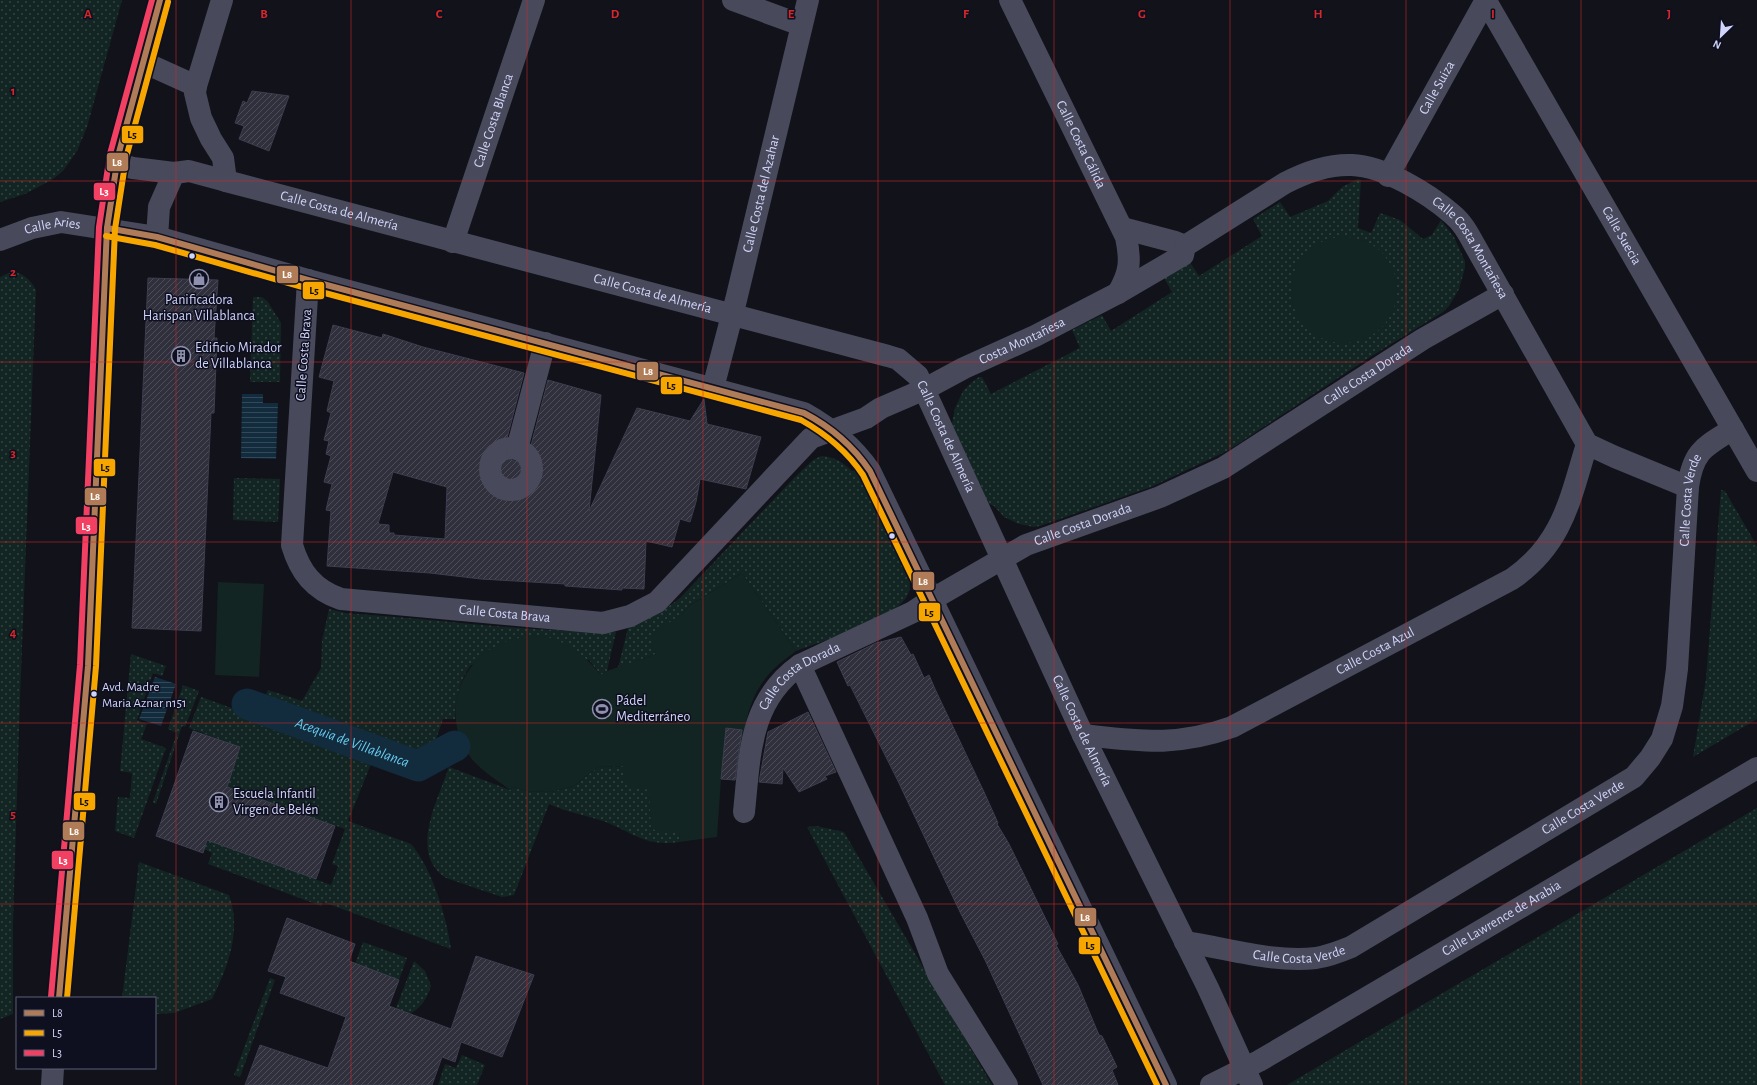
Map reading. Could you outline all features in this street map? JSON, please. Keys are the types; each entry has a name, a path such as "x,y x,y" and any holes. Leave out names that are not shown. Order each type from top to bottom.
{"street":[{"path":"59,997 88,666 107,228 117,164 160,0"},
{"path":"222,0 196,86 198,105 205,129 223,158 226,181"},
{"name":"Calle Costa Blanca","path":"453,242 534,0"},
{"path":"733,0 801,25"},
{"name":"Calle Costa del Azahar","path":"713,388 808,0"},
{"name":"Calle Costa Cálida","path":"1010,0 1126,238 1130,265 1126,278 1118,293"},
{"name":"Calle Suiza","path":"1388,176 1486,0"},
{"name":"Calle Suecia","path":"1486,0 1757,471"},
{"path":"143,62 196,86"},
{"name":"Calle Costa de Almería","path":"117,164 134,168 174,173 189,171 898,359 918,376 926,389 936,417 1083,735 1249,1076"},
{"name":"Calle Costa Montañesa","path":"1118,293 1183,255 1185,246 1298,176 1322,168 1353,165 1366,167 1422,193 1453,215 1468,234 1587,444"},
{"path":"157,236 159,207 174,173"},
{"name":"Calle Aries","path":"0,240 32,228 61,222 107,228"},
{"path":"107,228 157,236 308,280 713,388 804,414 832,430 859,455 870,470 931,600 1166,1085"},
{"path":"1122,228 1185,246"},
{"name":"Calle Costa Brava","path":"308,280 292,545 300,566 309,580 318,588 341,599 603,623 630,616 657,602 812,438 861,420 881,408 926,389"},
{"name":"Costa Montañesa","path":"926,389 964,368 1035,336 1118,293"},
{"name":"Calle Costa Dorada","path":"744,812 751,742 760,715 775,688 787,674 800,665 913,612 1026,544 1153,499 1223,468 1423,339 1503,294"},
{"path":"517,448 545,343"},
{"name":"Calle Costa Verde","path":"1185,942 1286,958 1317,958 1334,954 1351,947 1634,777 1650,758 1662,739 1672,706 1677,669 1690,468 1701,450 1733,428"},
{"path":"1587,444 1688,487"},
{"name":"Calle Costa Azul","path":"1083,735 1167,742 1201,738 1232,728 1512,579 1537,560 1557,532 1576,481 1587,444"},
{"path":"800,665 917,918 938,974 1007,1085"},
{"name":"Calle Lawrence de Arabia","path":"1213,1085 1249,1076 1757,768"},
{"path":"52,1085 53,1069"}],"green space":[{"path":"0,0 122,0 87,127 77,151 63,171 53,179 25,194 0,202"},
{"path":"1358,179 1361,180 1358,228 1371,233 1380,213 1400,220 1423,239 1432,235 1441,220 1454,237 1465,261 1465,268 1459,289 1449,306 1443,312 1367,359 1227,451 1151,487 1034,527 1019,524 1004,517 994,506 983,501 953,432 952,424 955,408 963,391 972,382 979,377 982,377 991,394 1080,348 1072,330 1102,315 1111,331 1172,292 1163,276 1189,261 1199,276 1262,236 1253,219 1280,202 1290,217 1328,201 1342,187"},
{"path":"1344,237 1364,241 1382,252 1393,270 1397,290 1393,310 1382,328 1364,339 1344,343 1324,339 1306,328 1295,310 1291,290 1295,270 1306,252 1324,241"},
{"path":"13,271 27,278 36,290 20,698 13,923 13,1014 0,1019 0,277"},
{"path":"253,297 262,297 268,302 281,323 280,382 250,382"},
{"path":"821,456 838,460 852,471 858,470 909,577 910,585 906,598 898,606 872,622 839,636 796,651 742,573 690,605 656,654 618,668 628,628 655,615 680,598 794,478 813,460"},
{"path":"234,478 280,479 278,522 233,520"},
{"path":"1721,490 1725,491 1757,546 1757,719 1693,757 1706,679"},
{"name":"Pádel Mediterráneo","path":"742,573 796,651 770,673 754,697 749,710 743,738 739,781 721,779 717,837 679,842 680,833 661,833 651,828 649,790 625,785 625,766 598,767 574,786 551,792 527,791 513,787 510,790 481,768 467,752 459,735 456,717 457,700 462,684 470,668 482,656 497,645 518,638 535,636 547,637 571,647 590,663 601,675 607,671 656,654 651,646 651,635 683,613 690,605"},
{"path":"218,582 264,584 259,677 215,675"},
{"path":"329,609 346,613 515,628 616,632 607,671 601,675 589,660 471,665 459,690 455,719 443,719 432,751 418,757 263,701 268,690 302,701 321,668 322,641"},
{"path":"131,654 166,666 162,676 153,673 137,720 147,724 141,739 166,748 134,838 115,831 118,797 130,798 132,773 120,771"},
{"path":"183,685 199,691 185,727 182,726 156,804 153,802 177,733 168,729"},
{"path":"201,697 373,759 348,821 411,844 426,866 432,880 442,908 451,949 323,902 321,906 208,864 212,853 204,849 208,840 331,885 338,866 332,864 345,829 227,787 240,747 189,728"},
{"path":"625,766 649,790 661,833 680,833 679,842 657,842 639,838 603,821 549,804 514,895 502,897 446,878 435,868 429,855 427,841 429,826 433,810 449,767 510,790 513,787 527,791 551,792 574,786 598,767"},
{"path":"1757,808 1757,1085 1287,1085 1351,1047"},
{"path":"816,826 844,832 992,1085 945,1085 807,827"},
{"path":"139,862 229,895 233,908 234,935 228,961 212,999 174,1013 156,1014 156,997 122,997"},
{"path":"363,942 407,958 399,980 355,964"},
{"path":"414,961 425,971 431,986 423,1003 409,1014 400,1012 396,1008"},
{"path":"270,978 275,980 240,1077 234,1075"},
{"path":"462,1055 485,1065 477,1085 438,1085 445,1064 456,1068"}],"water":[{"path":"242,394 263,394 263,403 278,403 276,459 241,458"},
{"path":"155,677 176,684 161,726 139,719"}],"building":[{"path":"252,91 289,96 269,151 239,139 244,126 235,123 243,101 247,103"},
{"path":"148,278 218,280 214,338 217,338 214,413 211,413 201,631 132,628"},
{"path":"333,325 382,338 383,334 423,347 524,373 505,446 505,452 508,458 514,461 520,461 526,458 529,453 548,380 601,395 589,511 637,408 690,421 704,399 707,424 761,437 746,489 700,479 696,502 690,522 680,519 672,547 646,541 644,589 622,588 622,590 565,586 565,584 481,579 430,573 327,566 331,511 326,510 332,484 324,482 331,456 326,454 329,441 324,440 331,413 327,411 334,381 319,377","holes":["393,472 447,487 445,539 394,535 394,533 389,533 389,525 378,524"]},
{"path":"901,637 911,655 913,654 924,678 929,675 984,792 998,823 997,824 1009,844 1058,944 1056,945 1078,985 1099,1035 1102,1036 1117,1067 1112,1070 1118,1085 1043,1085 985,960 960,912 898,781 850,685 848,686 837,662 876,643"},
{"path":"808,712 836,772 825,776 827,779 799,792 783,768 782,784 759,782 768,732"},
{"path":"726,728 742,730 735,780 721,779"},
{"name":"Escuela Infantil Virgen de Belén","path":"193,731 240,747 227,787 335,826 316,879 207,840 203,853 156,836"},
{"path":"287,918 355,944 349,961 399,980 389,1006 451,1029 476,956 534,975 502,1057 461,1042 455,1062 442,1057 432,1085 245,1085 260,1045 328,1068 346,1017 280,993 286,977 268,971"}],"waterway":[{"name":"Acequia de Villablanca","path":"247,704 418,766 455,746"}],"transit line":[{"name":"L3","path":"51,997 80,665 99,227 110,154 152,0"},
{"name":"L8","path":"59,997 88,666 107,228 118,156 160,0"},
{"name":"L5","path":"67,997 96,666 115,229 126,158 168,2"},
{"name":"L8","path":"107,228 157,237 308,280 804,413 823,424 841,438 849,445 870,471 1166,1085"},
{"name":"L5","path":"106,236 155,245 306,288 801,420 827,437 850,458 863,475 1157,1085"}],"place":[{"name":"Panificadora Harispan Villablanca","path":"199,279"},
{"name":"Edificio Mirador de Villablanca","path":"181,356"},
{"name":"Avd. Madre Maria Aznar n151","path":"94,694"},
{"name":"Pádel Mediterráneo","path":"602,709"},
{"name":"Escuela Infantil Virgen de Belén","path":"219,802"}]}
